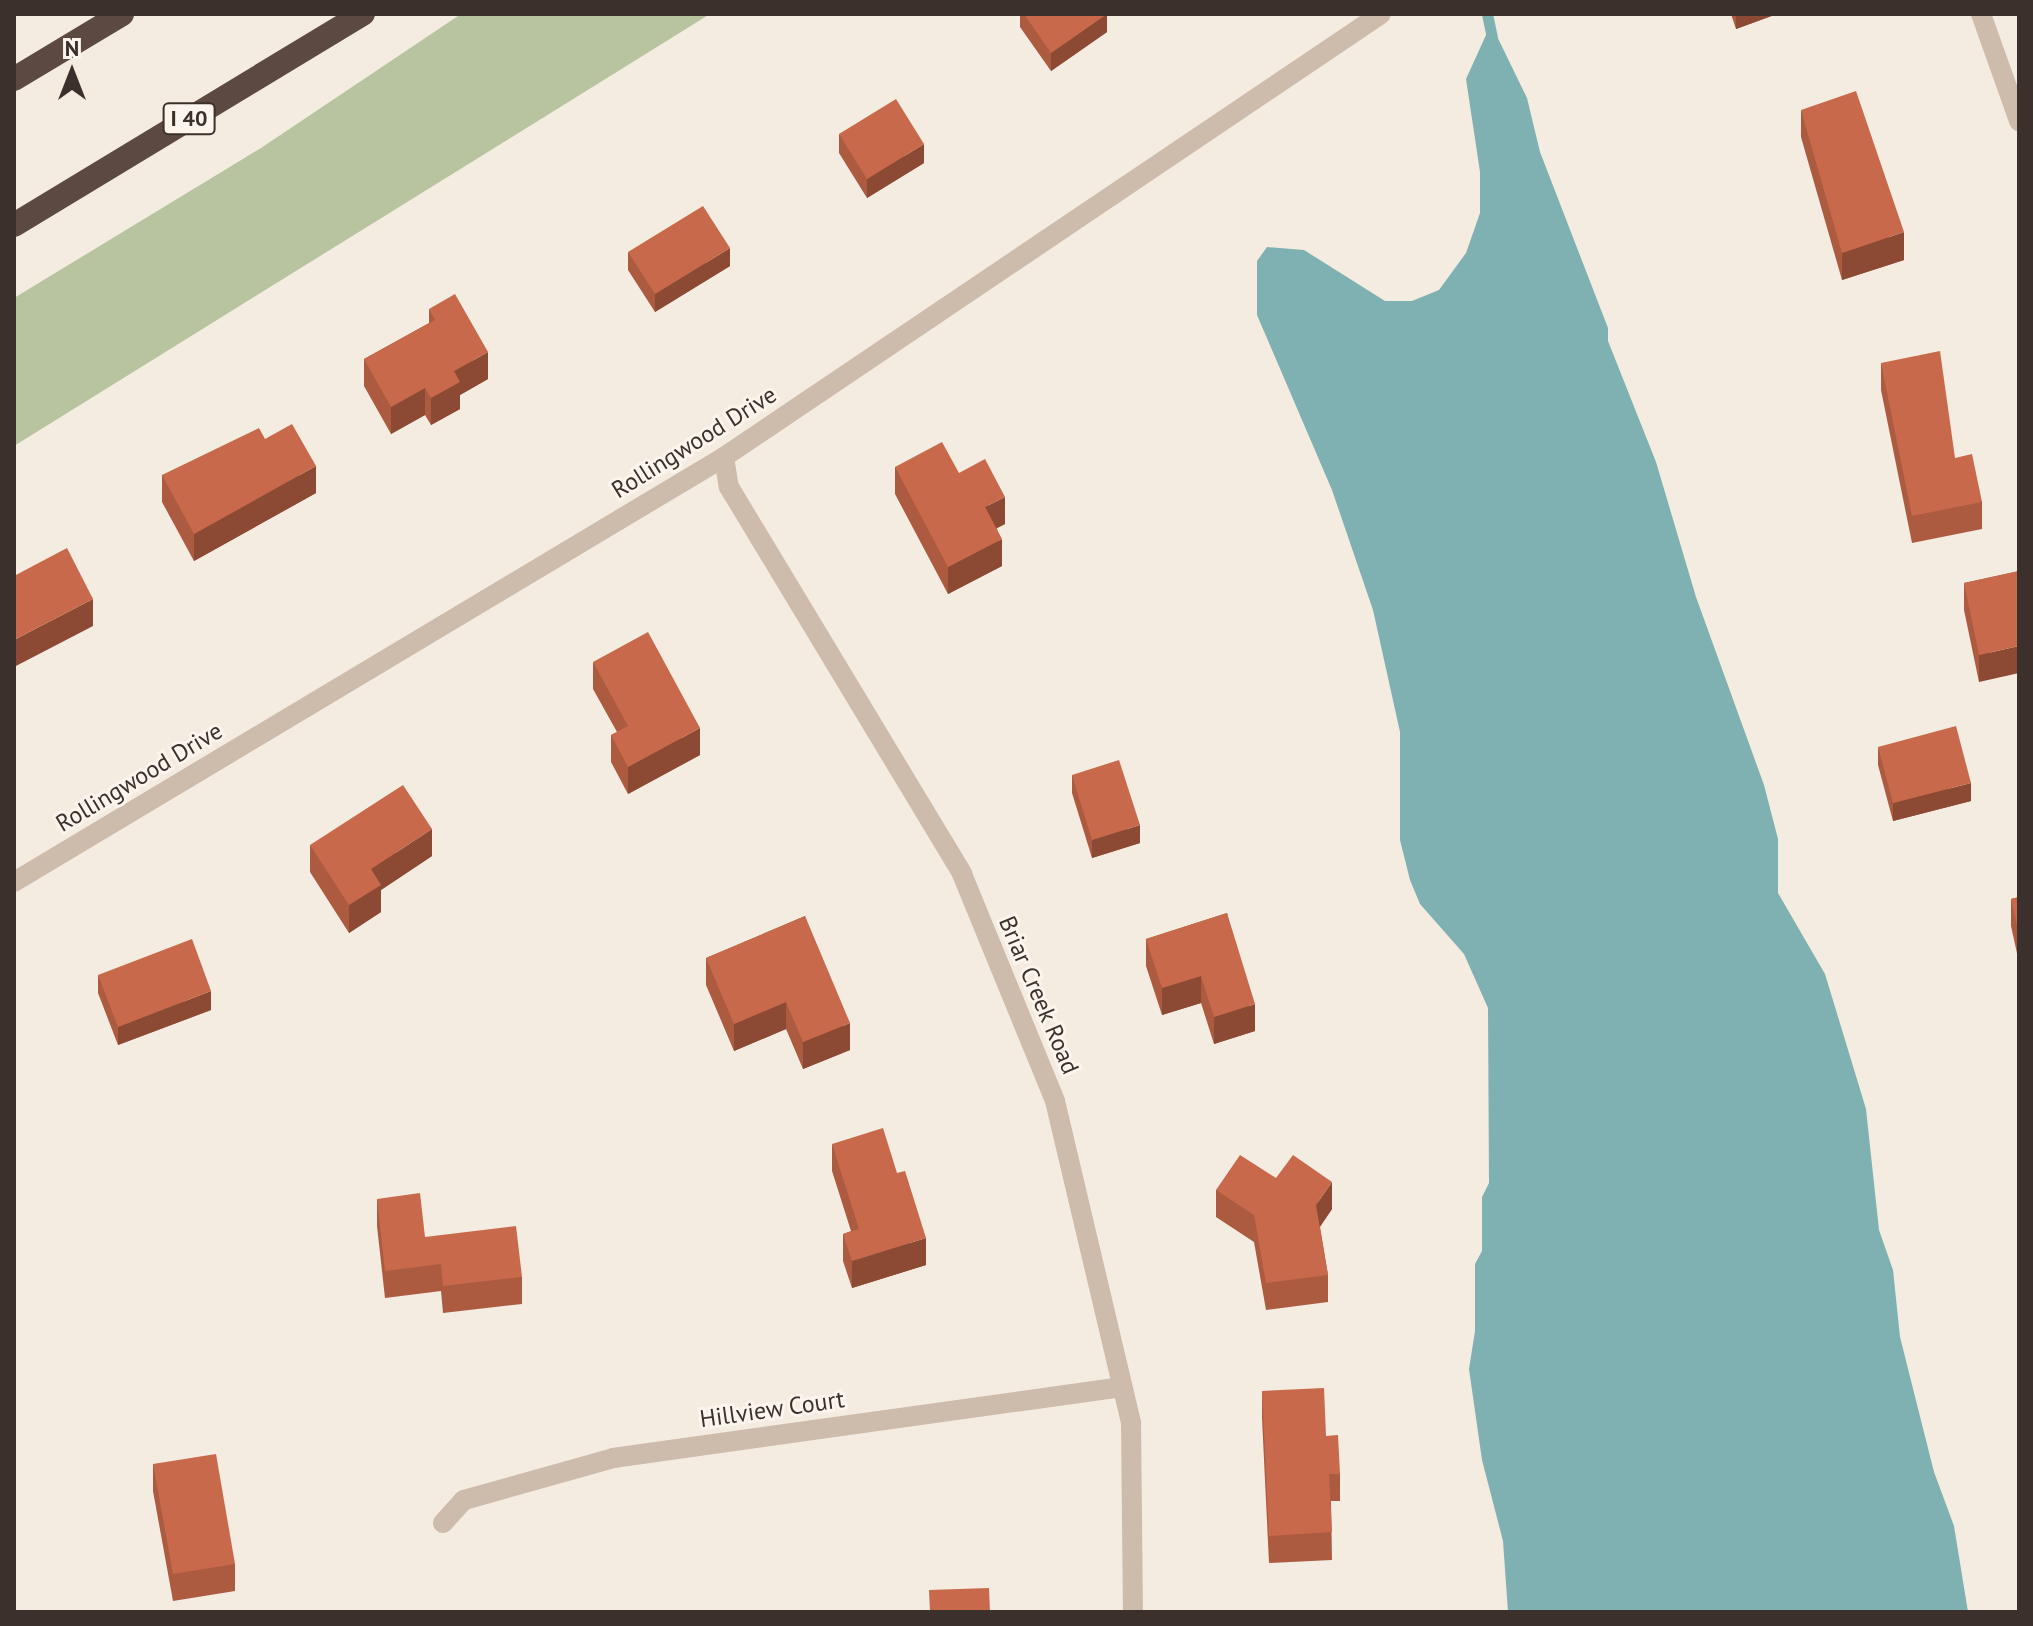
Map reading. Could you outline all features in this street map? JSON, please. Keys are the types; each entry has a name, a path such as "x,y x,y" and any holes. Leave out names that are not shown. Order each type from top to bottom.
{"highway":[{"path":"14,79 122,14"},
{"name":"I 40","path":"14,225 363,14"}],"street":[{"name":"Rollingwood Drive","path":"14,882 724,457 1381,14"},
{"path":"1981,14 2019,121"},
{"name":"Briar Creek Road","path":"724,457 729,487 962,874 1055,1101 1131,1423 1133,1612"},
{"name":"Hillview Court","path":"443,1523 464,1500 613,1458 1122,1387"}],"green space":[{"path":"461,14 710,14 14,446 14,298 261,148"}],"water":[{"path":"1491,24 1527,98 1540,152 1608,328 1608,341 1656,462 1696,597 1764,785 1778,839 1778,893 1825,974 1866,1109 1879,1230 1893,1270 1900,1337 1934,1472 1954,1526 1968,1612 1508,1612 1503,1541 1482,1460 1469,1369 1475,1331 1475,1264 1482,1251 1482,1197 1489,1183 1488,1008 1464,954 1420,904 1410,880 1400,840 1400,732 1373,610 1332,490 1257,315 1257,261 1267,247 1304,250 1385,301 1412,301 1439,290 1466,253 1480,213 1480,172 1466,79"}],"building":[{"path":"1024,14 1107,14 1051,53"},
{"path":"1856,91 1904,232 1842,253 1801,110"},
{"path":"896,99 924,144 867,179 839,134"},
{"path":"703,206 730,248 655,294 628,252"},
{"path":"455,294 488,352 454,371 460,382 431,398 425,388 391,407 364,359 435,320 429,309"},
{"path":"1940,351 1955,458 1972,454 1982,502 1912,516 1881,363"},
{"path":"292,424 316,466 194,534 162,475 259,428 265,439"},
{"path":"942,442 959,473 985,459 1005,497 985,507 1002,539 948,567 895,467"},
{"path":"67,548 93,599 14,640 14,576"},
{"path":"2019,571 2019,646 1979,655 1964,583"},
{"path":"648,632 700,728 628,767 611,735 628,726 593,662"},
{"path":"1956,726 1971,783 1893,803 1878,747"},
{"path":"1119,760 1140,825 1092,840 1072,775"},
{"path":"403,785 432,829 371,869 381,885 349,905 310,845"},
{"path":"2019,897 2019,931 2018,931 2011,899"},
{"path":"1227,913 1255,1004 1214,1017 1201,976 1162,988 1146,939"},
{"path":"805,916 850,1023 803,1042 786,1002 734,1024 706,958"},
{"path":"192,939 211,991 118,1027 98,975"},
{"path":"883,1128 897,1173 905,1171 926,1238 852,1261 843,1234 859,1229 832,1144"},
{"path":"1240,1155 1276,1178 1293,1155 1332,1182 1316,1205 1328,1275 1266,1283 1254,1215 1216,1190"},
{"path":"420,1193 425,1237 516,1226 522,1277 443,1286 441,1264 385,1271 377,1199"},
{"path":"1324,1388 1326,1436 1338,1435 1340,1474 1329,1474 1332,1532 1269,1536 1262,1391"},
{"path":"216,1454 235,1564 173,1574 153,1464"},
{"path":"989,1588 990,1612 930,1612 929,1590"}],"waterway":[{"path":"1487,14 1492,37"}]}
